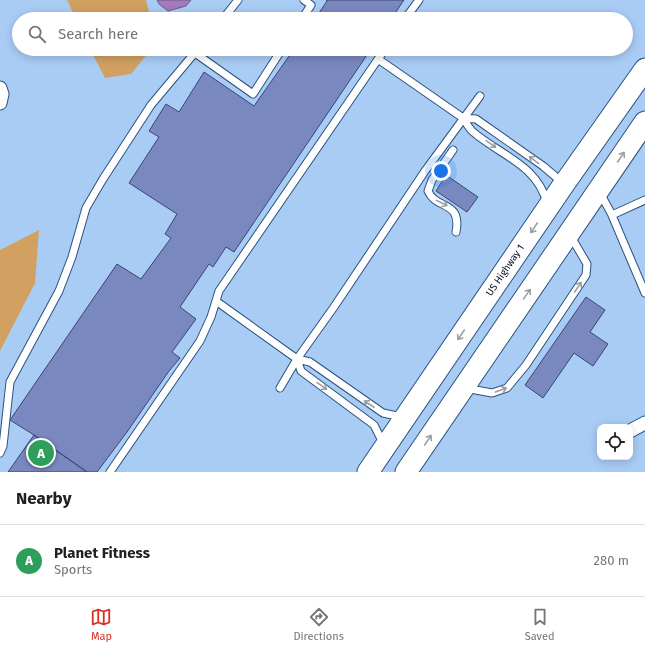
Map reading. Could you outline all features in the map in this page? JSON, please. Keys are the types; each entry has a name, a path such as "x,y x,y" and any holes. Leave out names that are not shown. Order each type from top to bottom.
{"main road":[{"name":"US Highway 1","path":"368,472 564,184 645,69"},
{"path":"406,472 645,122"},
{"path":"597,139 593,171 598,189"},
{"path":"564,184 569,192 571,204 569,233"}],"street":[{"path":"0,88 2,94 0,103"},
{"path":"633,429 645,423"}],"lane":[{"path":"229,12 238,0"},
{"path":"304,0 311,5 306,12"},
{"path":"411,12 419,0"},
{"path":"0,453 4,446 10,382 59,291 72,257 86,208 151,105 193,56"},
{"path":"204,56 253,94 277,56"},
{"path":"110,472 200,341 211,317 219,291 380,56"},
{"path":"378,59 463,118 471,130 526,168 538,182 544,193 548,208"},
{"path":"280,388 297,359 375,245 463,118 480,96"},
{"path":"463,118 476,119 543,166 564,184"},
{"path":"453,150 432,180 428,191 431,197 452,209 458,223 456,232"},
{"path":"598,189 612,215 645,293"},
{"path":"612,215 645,200"},
{"path":"463,388 492,393 507,388 526,365 586,275 587,264 569,233"},
{"path":"216,301 297,359 310,362 383,413 405,418"},
{"path":"297,359 301,371 374,425 385,447"}],"shaded area":[{"path":"67,0 146,0 149,12 73,12"},
{"path":"157,0 191,0 186,6 168,11 159,4"},
{"path":"94,56 146,56 131,74 105,78"},
{"path":"39,230 35,283 0,351 0,250"}],"building":[{"path":"326,0 404,0 396,12 320,12 327,1"},
{"path":"289,56 366,56 234,252 226,247 213,267 209,264 180,307 196,319 172,352 180,358 169,371 127,432 97,472 87,472 10,420 117,264 141,279 171,238 165,234 177,214 129,183 159,137 149,131 166,104 179,112 204,72 254,106"},
{"path":"446,175 478,197 467,212 436,191"},
{"path":"586,297 605,310 590,332 608,344 593,366 574,353 543,398 525,385"},
{"path":"34,435 87,472 8,472"}],"place":[{"name":"Planet Fitness","path":"41,453"}]}
